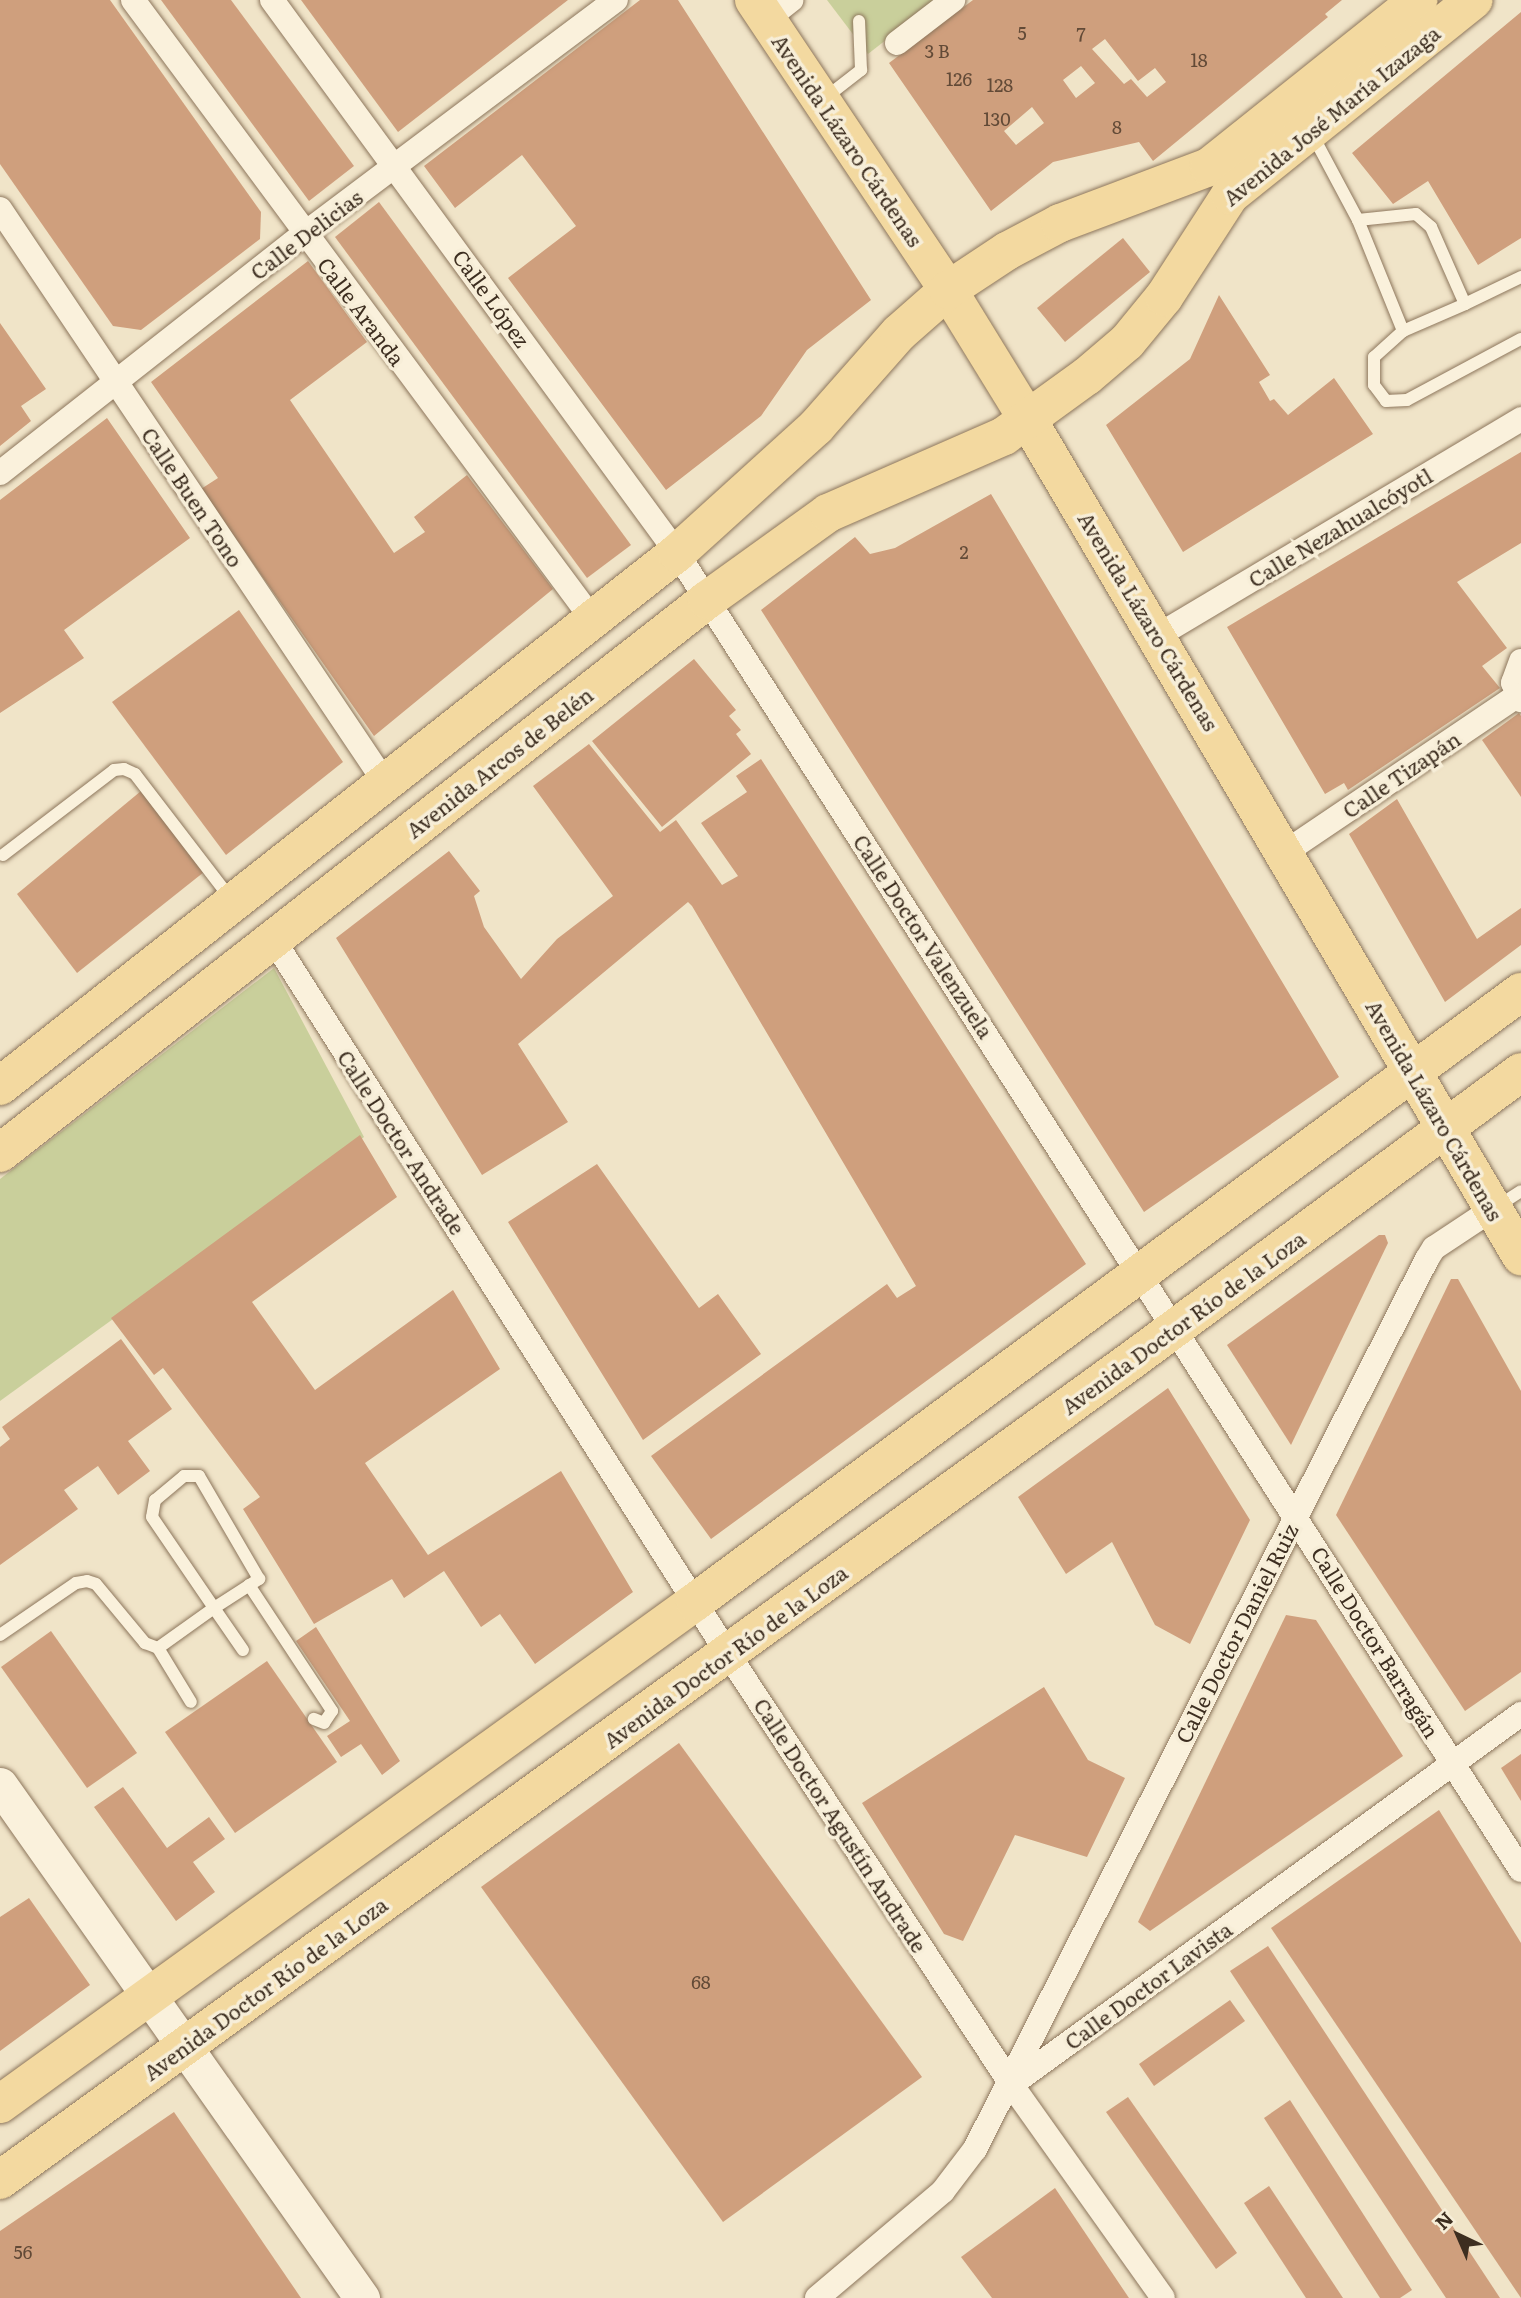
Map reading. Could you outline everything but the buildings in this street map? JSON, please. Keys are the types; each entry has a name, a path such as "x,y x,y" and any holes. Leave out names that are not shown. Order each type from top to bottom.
{"main road":[{"name":"Avenida José María Izazaga","path":"948,290 1007,251 1060,223 1209,167 1418,0"},
{"name":"Avenida José María Izazaga","path":"1028,420 1126,342 1164,297 1215,212 1472,0"},
{"name":"Avenida Lázaro Cárdenas","path":"771,6 822,101 948,290 1159,635 1445,1128 1507,1200 1521,1256"},
{"path":"0,1086 677,553 808,435 891,341 948,290"},
{"name":"Avenida Arcos de Belén","path":"0,1153 707,600 828,513 963,456 1028,420"},
{"path":"0,2104 695,1602 1521,992"},
{"name":"Avenida Doctor Río de la Loza","path":"0,2180 1175,1329 1521,1072"},
{"path":"0,1785 362,2298"}],"street":[{"name":"Calle Aranda","path":"133,0 593,620"},
{"name":"Calle López","path":"272,0 677,553 707,600"},
{"name":"Calle Delicias","path":"0,473 304,234 616,0"},
{"path":"897,43 953,0"},
{"name":"Calle Buen Tono","path":"0,209 386,784"},
{"name":"Calle Nezahualcóyotl","path":"1159,635 1521,419"},
{"name":"Calle Doctor Valenzuela","path":"707,600 1140,1273"},
{"path":"1519,698 1513,683 1521,661"},
{"name":"Calle Tizapán","path":"1284,853 1519,698"},
{"name":"Calle Doctor Andrade","path":"273,939 531,1344"},
{"name":"Calle Doctor Daniel Ruiz","path":"1011,2084 1296,1514 1434,1248 1507,1200"},
{"name":"Calle Doctor Barragán","path":"1140,1273 1521,1870"},
{"name":"Calle Doctor Agustín Andrade","path":"531,1344 728,1654 1011,2084 1163,2298"},
{"name":"Calle Doctor Lavista","path":"817,2298 943,2191 975,2149 1011,2084 1521,1714"}],"lane":[{"path":"822,101 861,70 859,21"},
{"path":"1310,131 1358,220 1403,331"},
{"path":"1358,220 1416,214 1431,227 1465,304"},
{"path":"1521,277 1403,331 1374,357 1374,385 1386,401 1407,400 1521,340"},
{"path":"3,855 114,770 124,769 135,774 234,902"},
{"path":"158,1648 214,1608 259,1579 199,1476 184,1476 155,1500 152,1517 214,1608 243,1650"},
{"path":"0,1635 76,1583 88,1581 96,1584 145,1643 158,1648 191,1702"},
{"path":"249,1586 332,1711 324,1723 314,1719"}],"green space":[{"path":"827,0 937,0 868,54"},
{"path":"274,968 364,1137 0,1401 0,1179"}]}
